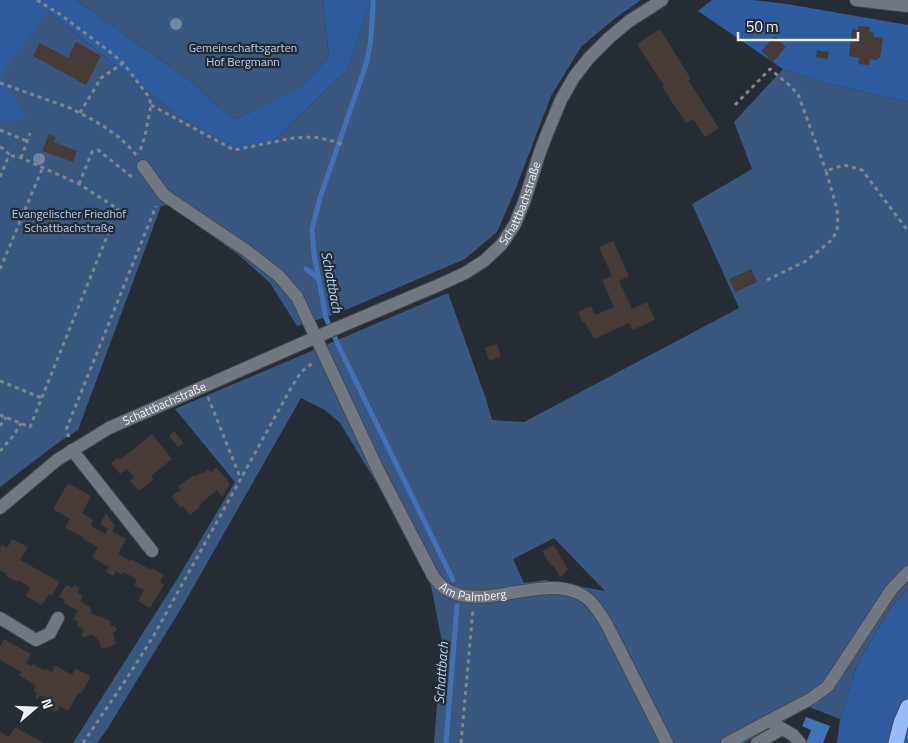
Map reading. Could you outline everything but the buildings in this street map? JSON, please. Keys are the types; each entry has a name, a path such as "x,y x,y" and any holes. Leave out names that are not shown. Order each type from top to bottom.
{"highway":[{"path":"896,743 908,707"}],"street":[{"name":"Schattbachstraße","path":"0,508 57,460 109,428 315,337 439,285 465,273 484,260 502,244 515,224 539,155 567,88 589,58 609,38 628,22 662,0"},
{"path":"856,0 904,4"},
{"path":"140,161 164,195 247,251 279,276 297,297 315,337"},
{"name":"Am Palmberg","path":"315,337 378,470 433,576 442,587 455,593 474,597 560,587 579,593 594,605 606,623 667,743"},
{"path":"72,450 152,551"},
{"path":"728,743 812,698 828,686 891,590 908,572"},
{"path":"0,618 36,640 50,633 58,618"},
{"path":"768,722 793,735 800,743"},
{"path":"757,743 782,729"}],"path":[{"path":"37,0 61,15 123,63 149,97 151,105 140,161 134,179 98,150 92,152 80,184"},
{"path":"80,113 101,78 123,63"},
{"path":"735,105 770,69 798,94 826,171 837,209 838,226 833,239 806,261 767,280"},
{"path":"0,83 70,108 99,123 127,143 140,161"},
{"path":"151,105 234,150 293,138 314,137 345,145"},
{"path":"0,130 27,141"},
{"path":"21,158 30,134"},
{"path":"0,147 11,156 17,156 80,184 118,208 30,427 0,415"},
{"path":"0,177 7,160 11,156"},
{"path":"0,164 4,166"},
{"path":"826,171 844,165 862,170 908,230"},
{"path":"0,269 43,167"},
{"path":"72,450 66,430 157,205 164,195"},
{"path":"83,743 154,635 291,388 301,372 324,356"},
{"path":"0,381 42,398"},
{"path":"204,386 240,478"},
{"path":"0,426 6,417"},
{"path":"0,451 14,435 21,423"},
{"path":"461,743 474,597"}],"green space":[{"name":"Gemeinschaftsgarten Hof Bergmann","path":"76,0 323,0 329,57 301,87 237,119 219,108 192,82"},
{"name":"Evangelischer Friedhof Schattbachstraße","path":"370,0 641,0 614,19 581,47 551,96 497,232 465,259 336,314 297,326 270,283 240,256 169,205 161,206 78,430 59,442 0,487 0,28 48,11 172,111 272,142 347,70"},
{"path":"783,69 827,83 908,102 908,589 891,607 857,665 840,719 809,707 745,743 434,743 442,642 431,586 379,487 340,423 325,410 301,398 182,607 106,731 97,743 73,743 176,581 235,482 175,409 448,293 492,420 524,422 739,308 692,204 752,169 734,122","holes":["554,538 605,591 545,580 524,583 513,559"]}],"shaded area":[{"path":"0,0 76,0 192,82 219,108 237,119 301,87 329,57 323,0 370,0 347,70 272,142 232,146 172,111 48,11 1,75 27,120 0,121"},
{"path":"712,0 753,0 787,4 908,25 908,102 827,83 783,69 698,11"},
{"path":"908,589 908,743 837,743 840,719 857,665 891,607"},
{"path":"806,717 830,726 823,743 806,743 811,730 802,726"}],"waterway":[{"name":"Schattbach","path":"373,0 371,37 366,64 320,198 312,229 314,254 326,318 453,580"},
{"path":"306,269 318,278"},
{"name":"Schattbach","path":"446,743 457,606"}]}
